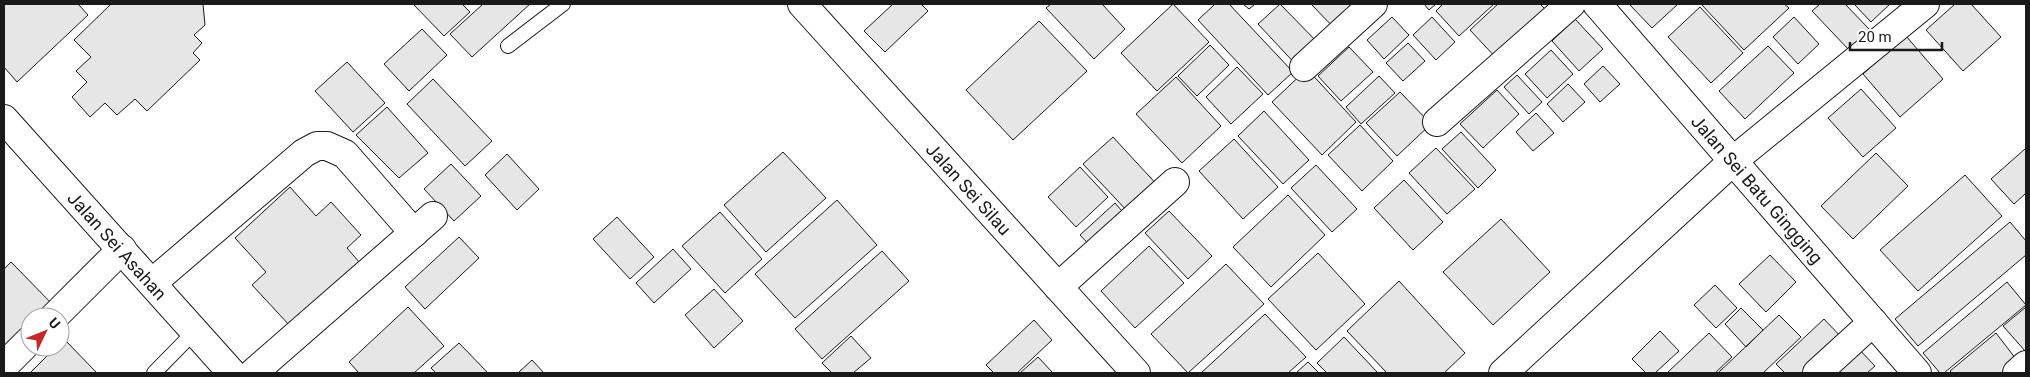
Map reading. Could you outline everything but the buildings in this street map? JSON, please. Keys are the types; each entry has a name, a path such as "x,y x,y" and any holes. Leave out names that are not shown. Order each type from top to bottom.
{"street":[{"name":"Jalan Sei Silau","path":"802,4 1136,373"},
{"path":"1304,67 1374,4"},
{"path":"1436,122 1571,4"},
{"name":"Jalan Sei Batu Gingging","path":"1597,4 1918,373"},
{"path":"1503,373 1734,160 1925,4"},
{"name":"Jalan Sei Asahan","path":"4,119 232,373"},
{"path":"152,283 304,153 317,146 327,146 345,154 423,224 253,373"},
{"path":"1058,287 1175,182"},
{"path":"64,307 122,249"},
{"path":"1817,373 1873,322"},
{"path":"4,366 20,350"},
{"path":"2017,373 2026,365"}],"lane":[{"path":"508,46 563,4"},
{"path":"154,373 194,332"}]}
